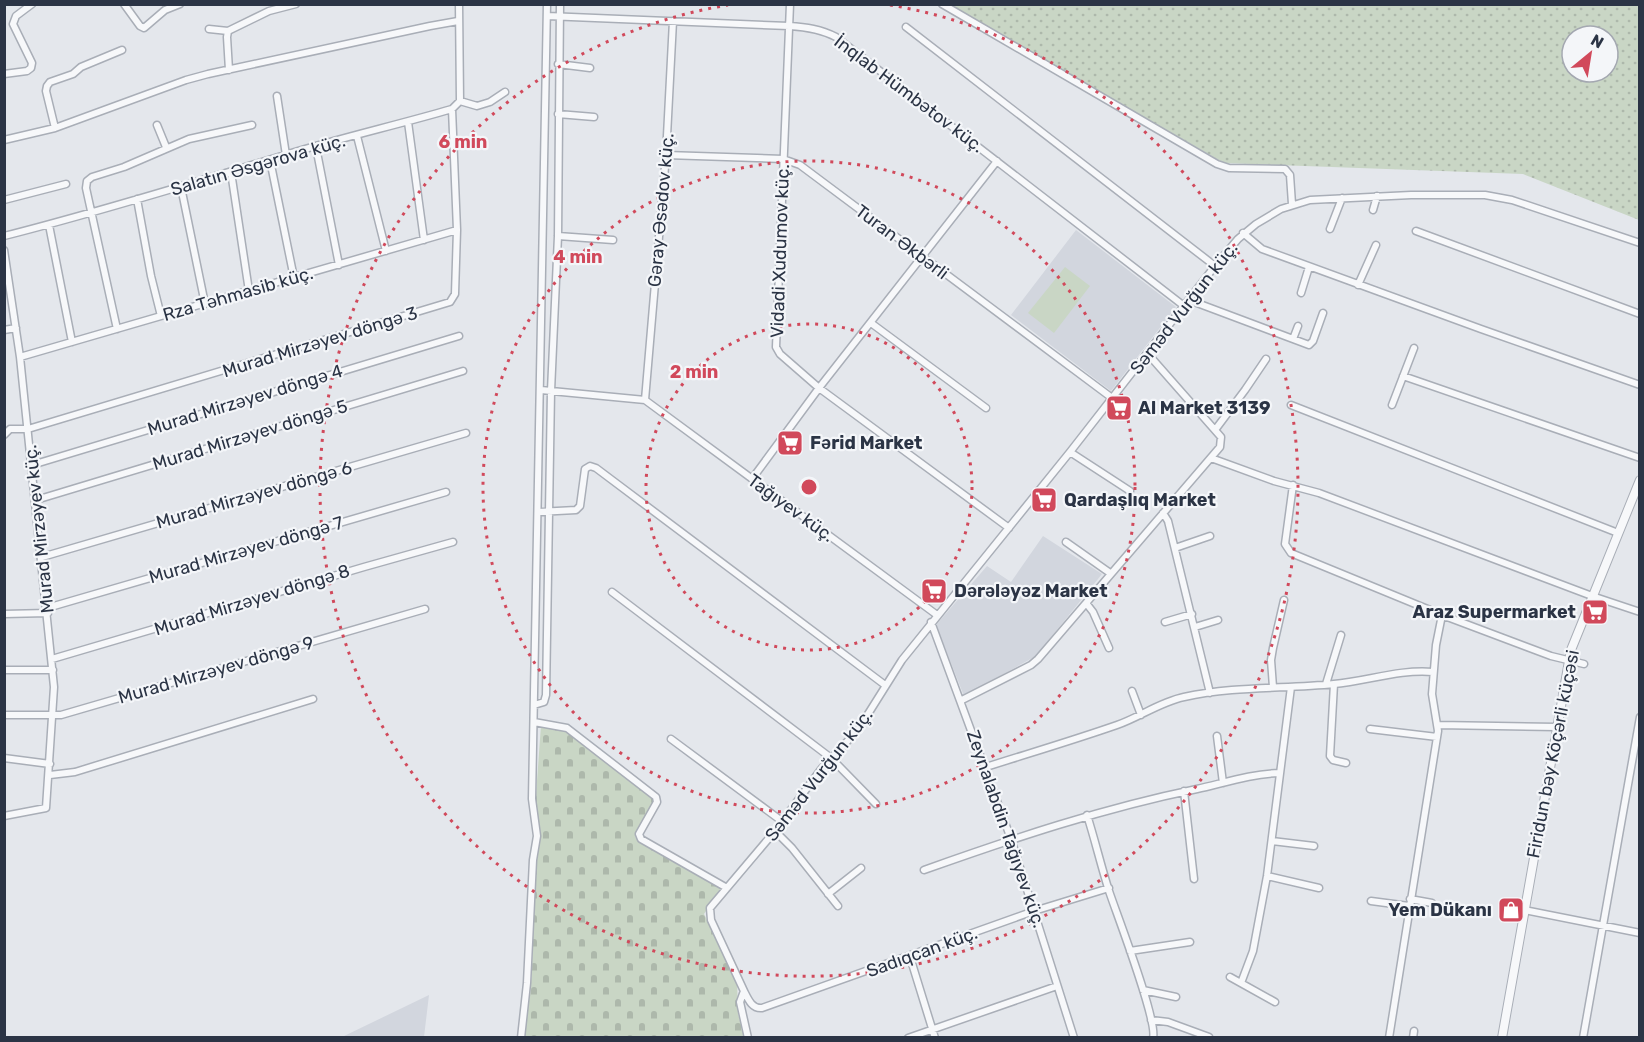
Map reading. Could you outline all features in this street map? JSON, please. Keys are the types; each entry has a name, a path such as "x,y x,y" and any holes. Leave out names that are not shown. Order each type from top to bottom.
{"street":[{"path":"4,74 27,71 31,68 32,63 13,24 16,16 32,4"},
{"path":"124,4 144,28 165,10 180,4"},
{"path":"209,29 228,31 269,11 296,4"},
{"path":"459,4 460,101 477,106 490,102 505,92"},
{"path":"520,1038 527,973 533,860 537,836 532,799 547,4"},
{"path":"534,705 544,702 546,695 552,391 558,236 560,4"},
{"name":"Vidadi Xudumov küç.","path":"789,4 777,346 785,360 819,388 1009,528"},
{"path":"942,4 1217,164 1229,168 1285,169 1290,175 1292,204"},
{"name":"İnqlab Hümbətov küç.","path":"547,16 819,29 836,37 1184,306"},
{"path":"4,140 55,128 186,80 228,69 267,63 458,21"},
{"name":"Gəray Əsədov küç.","path":"645,400 666,154 673,21"},
{"path":"906,27 1215,266"},
{"path":"228,31 228,69"},
{"path":"55,128 46,91 50,82 74,74 81,67 122,50"},
{"path":"558,64 590,68"},
{"path":"278,96 285,155"},
{"name":"Salatın Əsgərova küç.","path":"4,236 452,109 460,101"},
{"name":"Murad Mirzəyev döngə 3","path":"4,435 10,429 28,429 450,302 455,294 457,230 453,182 452,109"},
{"path":"558,114 594,117"},
{"path":"408,122 424,240"},
{"path":"157,125 166,147"},
{"path":"117,329 86,188 87,181 92,177 136,162 166,147 202,135 252,125"},
{"path":"357,136 386,251"},
{"path":"316,147 339,265"},
{"name":"Turan Əkbərli","path":"666,154 783,159 800,165 1112,398"},
{"path":"270,160 294,278"},
{"path":"752,479 819,388 997,161"},
{"path":"231,172 249,291"},
{"path":"544,173 558,174"},
{"path":"4,200 66,184"},
{"path":"181,187 205,304"},
{"name":"Səməd Vurğun küç.","path":"748,1038 740,1002 744,991 710,914 710,908 783,822 831,758 858,730 885,685 931,622 1070,452 1215,266 1244,233 1269,215 1292,204 1310,200 1377,196 1485,195 1505,198 1640,243"},
{"path":"1373,210 1377,196"},
{"path":"1330,229 1342,198"},
{"path":"137,199 161,316"},
{"path":"49,225 72,342"},
{"name":"Rza Təhmasib küç.","path":"20,357 457,230"},
{"path":"1416,231 1640,314"},
{"path":"1244,233 1262,249 1640,385"},
{"path":"558,236 613,240"},
{"path":"1358,285 1376,245"},
{"name":"Murad Mirzəyev küç.","path":"4,250 20,357 36,500 53,670 54,716 46,808 4,816"},
{"path":"1301,293 1310,267"},
{"path":"1189,300 1309,345 1323,313"},
{"path":"871,323 986,408"},
{"path":"1293,339 1298,326"},
{"path":"4,330 16,328"},
{"name":"Murad Mirzəyev döngə 4","path":"32,465 459,336"},
{"path":"1392,405 1413,348"},
{"path":"962,700 1031,665 1049,648 1110,573 1220,447 1221,436 1148,354"},
{"path":"1215,430 1266,358"},
{"name":"Murad Mirzəyev döngə 5","path":"36,500 464,371"},
{"path":"1403,376 1640,458"},
{"path":"541,390 645,400"},
{"name":"Tağıyev küç.","path":"645,400 937,615"},
{"path":"1291,405 1618,533"},
{"name":"Murad Mirzəyev döngə 6","path":"42,557 466,433"},
{"path":"1070,452 1130,491"},
{"path":"1211,458 1274,481 1319,493 1640,612"},
{"path":"538,512 576,510 580,507 585,469 590,466 596,468 885,685"},
{"name":"Firidun bəy Köçərli küçəsi","path":"1502,1038 1569,661 1592,596 1640,480"},
{"path":"1293,486 1286,544 1287,549 1292,553 1442,615 1542,653 1584,664"},
{"name":"Murad Mirzəyev döngə 7","path":"4,614 47,610 446,492"},
{"path":"1163,513 1168,521 1210,693"},
{"path":"1175,548 1210,536"},
{"name":"Murad Mirzəyev döngə 8","path":"52,659 453,543"},
{"path":"1066,543 1110,573"},
{"path":"535,590 548,589"},
{"path":"612,592 831,758 876,804"},
{"path":"1274,687 1272,648 1284,600"},
{"path":"1086,603 1093,612 1109,648"},
{"name":"Murad Mirzəyev döngə 9","path":"4,715 54,716 426,609"},
{"path":"1165,622 1192,614"},
{"path":"1389,1038 1437,737 1438,725 1432,694 1442,615"},
{"path":"1195,627 1218,620"},
{"name":"Zeynalabdin Tağıyev küç.","path":"931,622 962,700 1011,839 1074,1038"},
{"path":"1326,684 1341,635"},
{"path":"4,670 53,670"},
{"path":"986,767 1142,715 1174,700 1210,693 1334,684 1416,672 1433,672"},
{"path":"1334,684 1330,756 1333,760 1346,763"},
{"path":"1241,983 1253,951 1267,876 1291,687"},
{"path":"1132,691 1142,715"},
{"path":"50,775 75,772 313,699"},
{"path":"1583,1038 1640,717"},
{"path":"534,722 567,728 656,797 657,802 639,834 641,839 727,888"},
{"path":"1438,725 1557,727"},
{"path":"1370,729 1437,737"},
{"path":"1217,736 1223,783"},
{"path":"671,739 783,822"},
{"path":"4,758 50,764"},
{"path":"924,870 1087,815 1184,791 1279,773"},
{"path":"1184,791 1194,879"},
{"path":"1087,815 1108,888 1143,990 1153,1038"},
{"path":"775,831 792,848 838,906"},
{"path":"1272,841 1314,846"},
{"path":"828,894 861,868"},
{"path":"1267,876 1319,888"},
{"name":"Sadıqcan küç.","path":"744,991 750,1003 762,1008 1034,911 1108,888"},
{"path":"1371,901 1432,903"},
{"path":"1524,910 1640,933"},
{"path":"1130,951 1190,942"},
{"path":"910,957 935,1038"},
{"path":"1230,977 1275,1002"},
{"path":"908,1038 1057,986"},
{"path":"1143,990 1176,997"},
{"path":"1151,1020 1168,1022 1209,1037"}],"shaded area":[{"path":"1076,230 1176,307 1111,391 1011,315"},
{"path":"1043,536 1102,574 1036,656 964,696 936,625 987,566 1011,582"},
{"path":"429,995 424,1037 342,1037"}],"green space":[{"path":"949,5 1639,5 1639,220 1523,174 1224,163"},
{"path":"1065,267 1090,286 1054,333 1028,313"},
{"path":"541,725 565,729 655,799 635,837 722,887 704,914 737,980 738,1014 745,1037 524,1038 532,973 533,906 540,826 535,809"}],"place":[{"name":"Al Market 3139","path":"1119,408"},
{"name":"Fərid Market","path":"790,443"},
{"name":"Qardaşlıq Market","path":"1044,500"},
{"name":"Dərələyəz Market","path":"934,591"},
{"name":"Araz Supermarket","path":"1595,612"},
{"name":"Yem Dükanı","path":"1511,910"}]}
